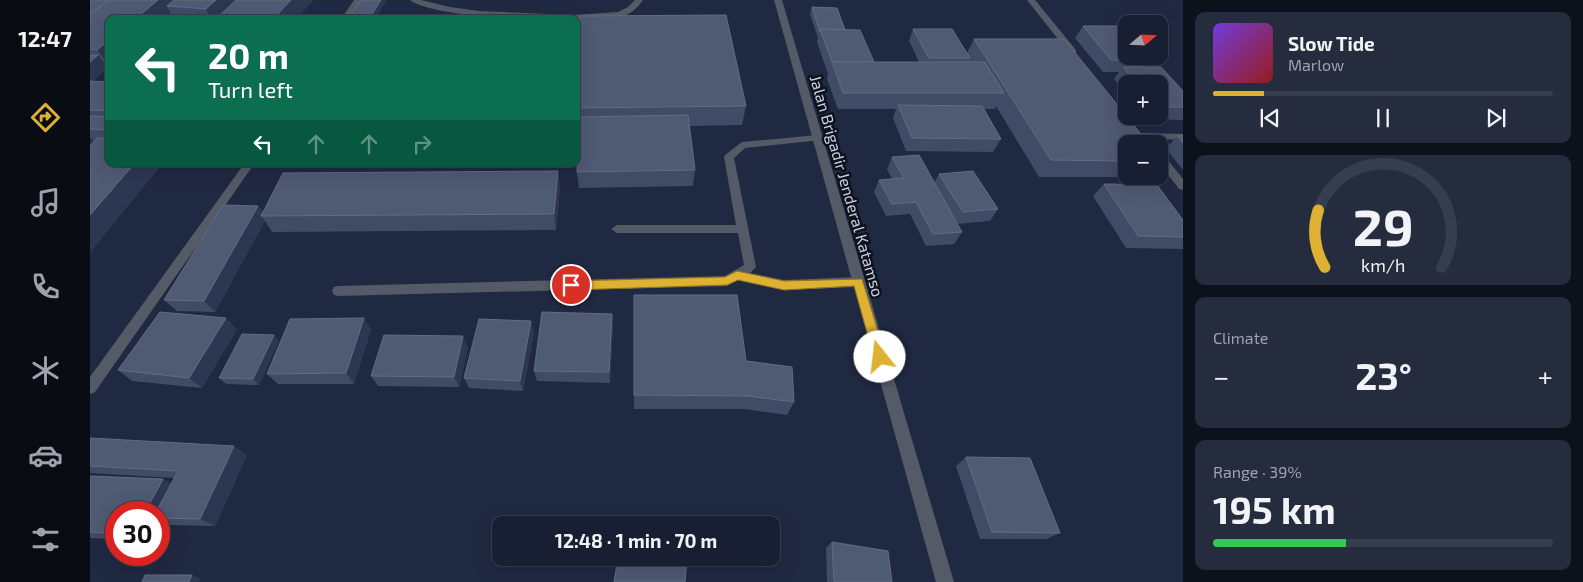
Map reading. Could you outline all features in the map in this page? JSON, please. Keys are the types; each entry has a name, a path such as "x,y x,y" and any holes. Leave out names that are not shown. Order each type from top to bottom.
{"street":[{"path":"348,15 358,0"},
{"path":"414,0 420,5 505,15"},
{"path":"580,16 623,13 632,10 639,0"},
{"name":"Jalan Brigadir Jenderal Katamso","path":"778,0 945,582"},
{"path":"1031,0 1080,61"},
{"path":"1168,137 1183,137"},
{"path":"338,292 727,281 750,267 729,157 742,145 817,138"},
{"path":"90,388 247,167"},
{"path":"1168,167 1183,186"},
{"path":"617,229 742,229"},
{"path":"737,275 784,285 858,282"}],"building":[{"path":"90,0 109,0 90,14"},
{"path":"109,0 158,0 140,15 105,15 105,43 97,50 90,49 90,14"},
{"path":"174,0 216,0 206,9 167,6"},
{"path":"236,0 291,0 277,15 220,15"},
{"path":"361,0 381,0 372,15 351,15"},
{"path":"812,7 837,8 845,30 820,29 820,32"},
{"path":"726,15 746,106 580,108 580,16"},
{"path":"1083,26 1118,26 1118,60 1111,60"},
{"path":"820,29 860,30 874,62 832,62"},
{"path":"913,29 952,29 970,58 929,58"},
{"path":"974,39 1064,39 1118,106 1118,125 1134,125 1142,135 1118,135 1118,161 1051,160"},
{"path":"90,55 98,55 90,62"},
{"path":"832,62 985,62 1004,93 843,93"},
{"path":"1123,67 1161,67 1183,91 1183,107 1168,107 1168,75 1130,75"},
{"path":"90,81 105,82 105,111 90,110"},
{"path":"898,105 982,106 1001,139 912,138"},
{"path":"688,115 695,170 577,172 577,167 580,167 580,117"},
{"path":"90,116 105,117 105,130 90,129"},
{"path":"1177,136 1183,136 1183,143"},
{"path":"97,138 105,138 105,167 131,167 90,215 90,146"},
{"path":"919,155 962,232 933,234 916,202 892,204 879,180 904,178 892,157"},
{"path":"558,171 554,214 261,216 283,173"},
{"path":"973,171 998,209 963,212 939,174"},
{"path":"1104,184 1157,185 1183,220 1183,237 1138,236"},
{"path":"223,205 258,206 204,301 164,300"},
{"path":"634,295 737,295 746,361 792,367 794,402 748,396 634,395"},
{"path":"160,312 226,318 189,378 118,370"},
{"path":"542,312 612,314 609,372 534,371"},
{"path":"364,318 346,373 267,374 290,319"},
{"path":"479,319 531,321 520,381 464,378"},
{"path":"242,334 274,335 253,379 219,378"},
{"path":"384,335 463,336 454,377 371,376"},
{"path":"90,438 234,446 200,519 170,518 170,501 162,501 178,471 90,466"},
{"path":"966,457 1030,458 1060,533 992,532"},
{"path":"90,476 163,479 151,501 105,501 105,533 90,532"},
{"path":"832,542 888,551 892,582 834,582"},
{"path":"617,566 686,566 685,582 614,582"},
{"path":"145,575 192,575 189,582 142,582"}],"route":[{"path":"571,285 727,281 737,275 784,285 858,282 880,357"}]}
